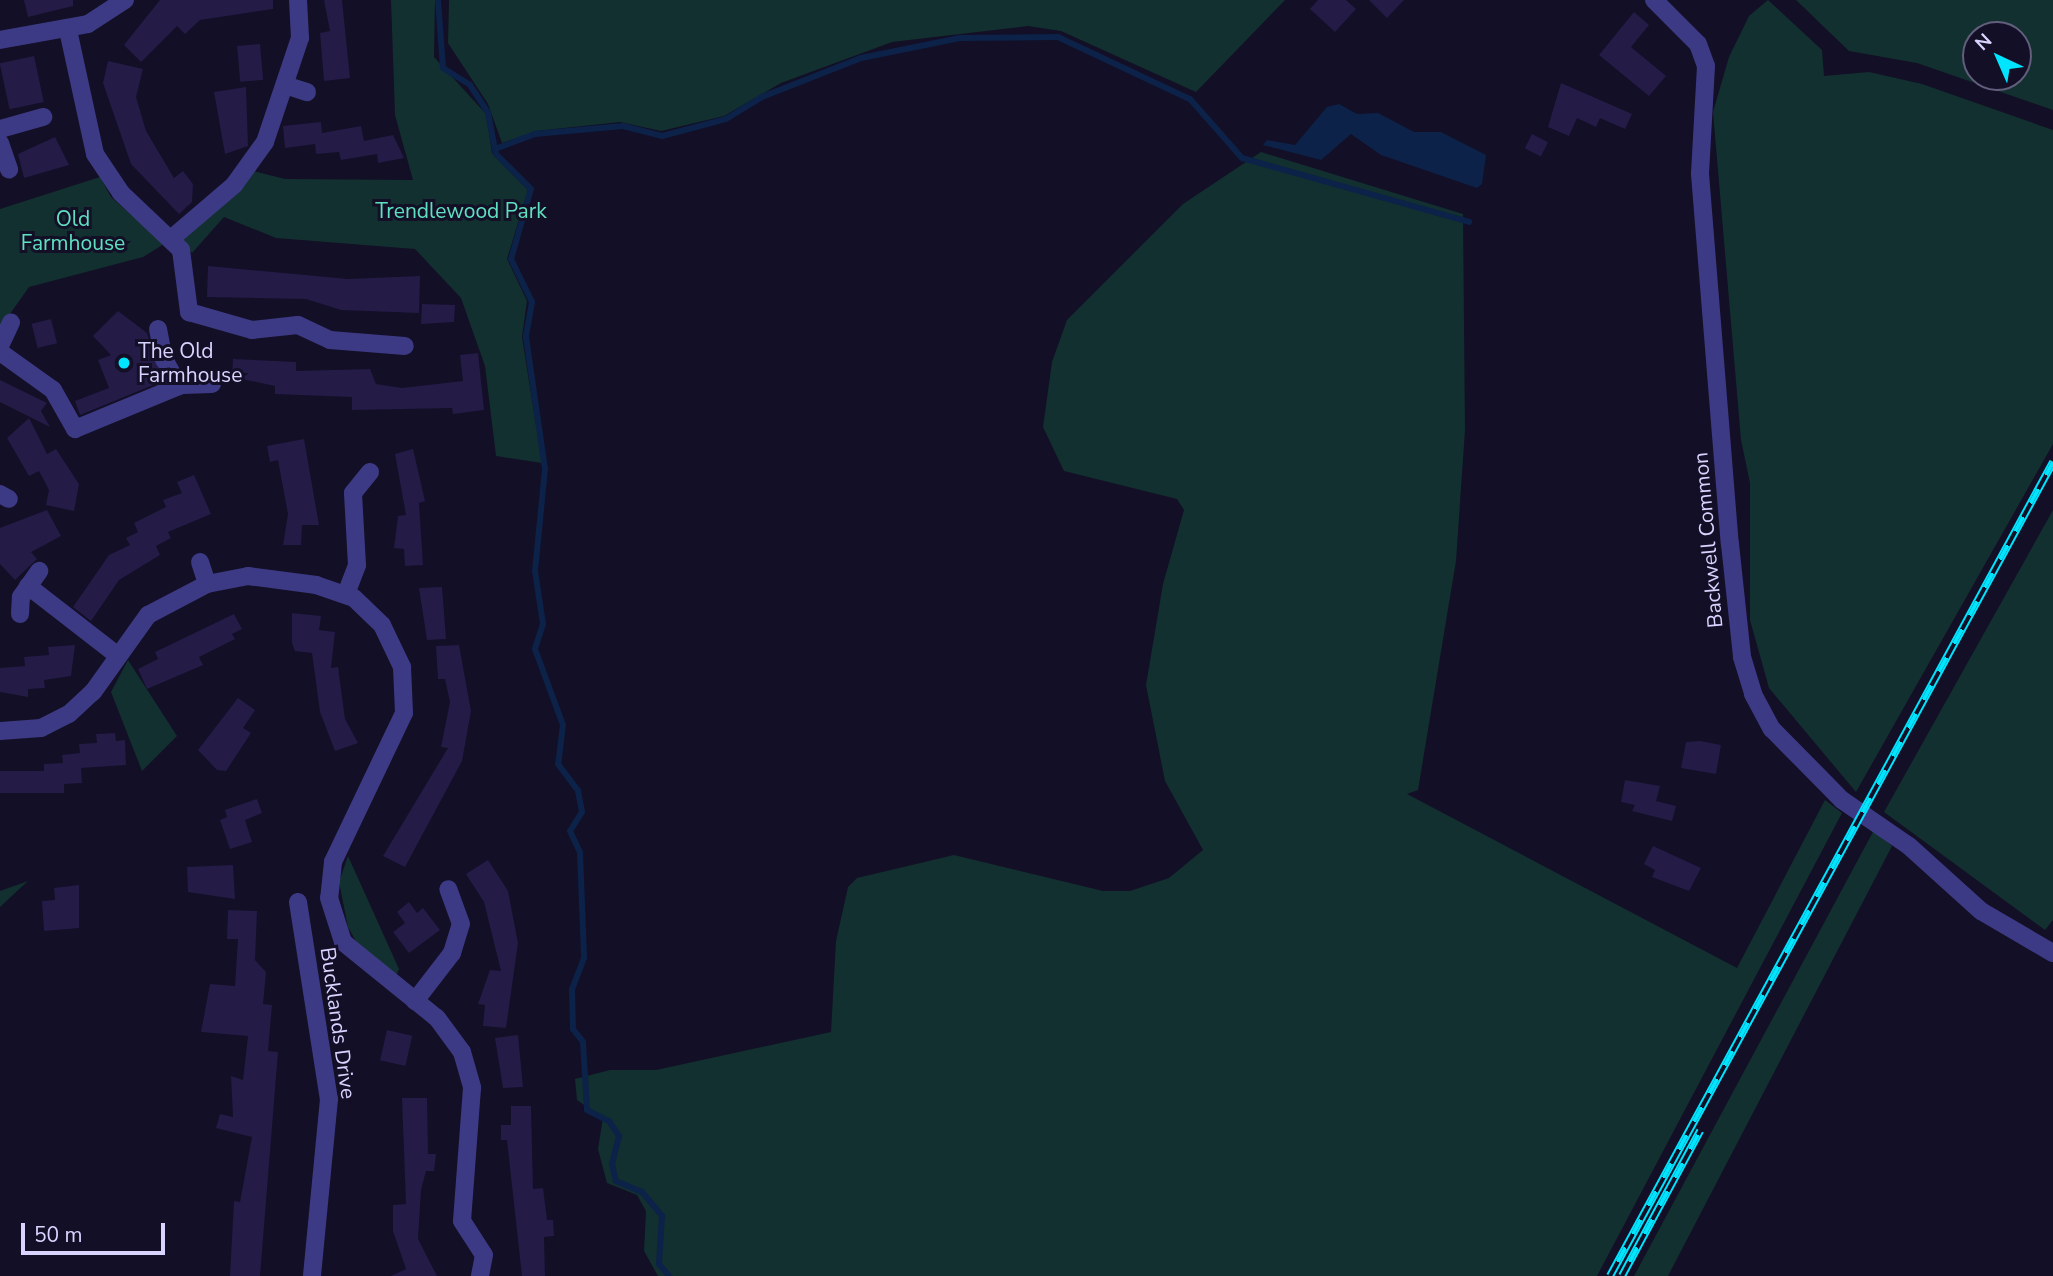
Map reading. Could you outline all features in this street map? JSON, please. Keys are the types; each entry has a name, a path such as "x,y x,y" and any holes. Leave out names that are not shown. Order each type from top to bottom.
{"street":[{"path":"0,40 68,30 107,16 125,0"},
{"path":"172,237 250,166 288,86 300,38 298,0"},
{"name":"Backwell Common","path":"1654,0 1698,44 1706,66 1700,174 1731,556 1742,657 1753,694 1772,729 1842,800 1909,846 1981,911 2053,953"},
{"path":"68,30 96,154 121,193 172,237 184,259 186,302 192,314 249,330 298,325 335,341 405,346"},
{"path":"288,86 307,92"},
{"path":"0,129 43,117"},
{"path":"0,143 9,169"},
{"path":"0,346 11,322"},
{"path":"158,329 164,361 179,386"},
{"path":"0,352 56,393 75,429 179,386 212,384"},
{"path":"346,594 357,565 353,494 370,471"},
{"path":"200,562 208,584"},
{"path":"20,614 28,586 39,571"},
{"path":"0,731 60,720 93,692 117,655 163,603 208,584 234,578 299,582 346,594 389,636 402,667 405,704 391,751 333,862 329,898 343,942 452,1035 469,1073 462,1221 484,1255 480,1276"},
{"path":"28,586 117,655"},
{"path":"415,1001 452,953 461,924 448,889"},
{"name":"Bucklands Drive","path":"298,902 329,1099 312,1276"}],"green space":[{"name":"Trendlewood Park","path":"391,0 435,0 434,57 486,114 492,153 528,190 507,259 527,301 522,337 542,463 496,456 485,366 461,298 415,249 276,238 224,217 192,253 177,237 253,171 285,179 413,180 395,115"},
{"path":"449,0 1285,0 1196,92 1061,31 1028,26 892,42 781,83 724,116 661,131 620,122 536,131 502,143 488,104 448,43"},
{"path":"1768,0 1822,50 1824,76 1869,72 1922,84 2053,130 2053,444 1856,792 1769,688 1750,620 1750,483 1741,440 1713,112 1729,57 1749,16"},
{"path":"1796,0 2053,0 2053,110 1998,91 2032,91 2032,21 1962,21 1962,79 1917,63 1849,51"},
{"path":"1261,152 1463,214 1465,430 1456,561 1418,790 1407,794 1737,968 1825,800 1842,813 1597,1276 658,1276 644,1251 646,1211 637,1195 607,1183 598,1149 603,1118 577,1100 575,1079 610,1070 656,1070 831,1032 836,941 848,887 857,878 954,855 1103,891 1130,891 1169,878 1203,850 1165,781 1146,685 1163,584 1184,510 1177,499 1064,471 1043,427 1052,362 1067,320 1183,204"},
{"name":"Old Farmhouse","path":"100,177 111,197 164,244 143,257 29,287 0,328 0,209"},
{"path":"2053,510 2053,920 2045,930 1884,812"},
{"path":"128,660 177,736 142,771 111,692"},
{"path":"1874,830 1892,846 1668,1276 1634,1276"},
{"path":"348,856 399,969 396,976 358,945 348,927 339,882"},
{"path":"28,881 0,907 0,891"}],"water":[{"path":"1339,104 1357,114 1378,113 1414,132 1441,132 1486,155 1482,184 1477,188 1381,155 1351,134 1321,160 1263,145 1267,140 1295,145 1327,107"}],"building":[{"path":"24,0 73,0 73,6 28,17"},
{"path":"160,0 273,0 273,9 200,20 185,34 177,26 141,62 124,45"},
{"path":"324,0 342,0 350,78 324,81 320,33 330,31"},
{"path":"1318,0 1346,0 1356,9 1335,32 1310,9"},
{"path":"1369,0 1404,0 1387,18"},
{"path":"1634,12 1649,25 1631,47 1666,76 1649,96 1599,55"},
{"path":"260,44 263,80 240,82 237,46"},
{"path":"34,56 44,102 10,109 0,63"},
{"path":"108,61 143,69 136,97 146,131 174,178 183,171 193,184 192,202 179,214 131,164 103,83"},
{"path":"1561,83 1632,114 1625,129 1600,118 1596,127 1577,118 1569,136 1548,127"},
{"path":"246,87 248,146 225,154 214,92"},
{"path":"321,122 322,133 361,126 364,141 393,135 404,158 378,163 377,154 341,160 339,152 316,154 315,144 285,148 283,126"},
{"path":"1532,134 1548,142 1541,156 1525,148"},
{"path":"55,137 69,165 24,178 18,154"},
{"path":"208,266 348,279 420,276 419,313 341,310 306,299 207,297"},
{"path":"422,304 455,305 454,322 421,324"},
{"name":"The Old Farmhouse","path":"118,311 147,333 163,381 80,415 75,401 109,388 98,360 111,355 93,336"},
{"path":"51,319 57,343 38,348 32,324"},
{"path":"478,353 484,410 453,414 452,408 352,410 352,397 275,394 275,386 232,377 233,359 296,362 296,371 370,369 376,384 402,388 463,381 460,355"},
{"path":"0,380 47,403 41,411 50,427 0,402"},
{"path":"29,418 47,454 56,449 79,484 74,511 46,505 49,490 39,471 29,476 7,438"},
{"path":"304,439 319,525 302,525 301,545 283,545 288,514 278,460 270,462 267,446"},
{"path":"413,449 425,501 419,503 423,565 405,566 404,549 394,548 398,516 406,515 395,454"},
{"path":"194,475 211,514 168,532 171,538 156,546 160,555 119,580 91,621 73,607 109,555 130,545 126,538 138,532 134,523 166,507 163,500 182,493 177,482"},
{"path":"47,510 61,536 31,552 37,559 15,580 0,564 0,528"},
{"path":"442,587 446,639 427,640 419,588"},
{"path":"292,613 321,616 319,630 335,632 331,668 338,667 345,719 358,743 335,751 320,712 312,653 295,651 292,643"},
{"path":"234,614 242,629 232,634 235,639 199,657 203,665 147,689 138,669 158,659 155,652"},
{"path":"75,645 71,676 44,680 45,688 28,689 28,697 0,692 0,668 25,666 24,657 49,655 48,647"},
{"path":"459,645 471,711 462,761 405,867 383,856 448,748 441,747 450,702 445,679 438,679 436,646"},
{"path":"238,698 255,710 243,728 251,733 226,771 217,770 198,750"},
{"path":"115,733 116,741 125,740 126,765 81,768 82,783 64,784 64,793 0,793 0,771 44,771 44,764 63,763 62,755 80,753 79,744 97,743 96,734"},
{"path":"1700,741 1721,745 1716,774 1681,768 1686,742"},
{"path":"1625,780 1660,786 1656,801 1676,806 1672,821 1632,811 1635,805 1621,802"},
{"path":"257,799 262,813 245,820 252,842 230,849 220,820 227,817 225,810"},
{"path":"1653,846 1701,868 1689,891 1652,877 1655,870 1644,864"},
{"path":"488,860 508,891 518,943 506,1028 483,1026 485,1005 478,1004 490,970 501,971 484,902 466,874"},
{"path":"233,865 235,899 188,892 187,867"},
{"path":"79,885 79,928 44,931 42,901 55,900 54,888"},
{"path":"409,902 417,913 423,908 440,930 409,953 393,932 405,923 397,912"},
{"path":"228,910 257,911 255,960 266,972 263,1004 272,1005 268,1051 278,1052 260,1276 230,1276 234,1201 240,1202 252,1137 216,1128 220,1114 233,1117 231,1076 243,1080 248,1036 201,1032 210,984 235,986 238,939 227,939"},
{"path":"387,1030 412,1036 405,1066 380,1060"},
{"path":"518,1035 523,1087 503,1088 495,1038"},
{"path":"402,1098 427,1098 428,1154 436,1154 434,1171 426,1171 421,1190 418,1239 437,1276 391,1276 406,1269 393,1231 393,1205 406,1204"},
{"path":"511,1106 531,1106 533,1189 543,1188 547,1220 553,1220 554,1236 544,1237 545,1276 522,1276 507,1140 501,1140 501,1125 511,1125"}],"waterway":[{"path":"438,0 443,68 470,85 488,113 496,154 531,189 511,259 532,302 526,337 545,469 535,571 543,624 535,649 563,725 558,764 578,791 582,812 570,831 580,852 584,958 572,989 573,1029 583,1042 587,1110 609,1121 619,1136 612,1164 616,1181 642,1192 662,1216 659,1264 669,1276"},
{"path":"495,149 535,134 623,126 662,136 726,119 762,97 861,58 960,38 1058,37 1190,99 1242,158 1469,222"}],"railway":[{"path":"1610,1276 2053,462"},
{"path":"1622,1276 1700,1131"}],"place":[{"name":"The Old Farmhouse","path":"124,363"}]}
